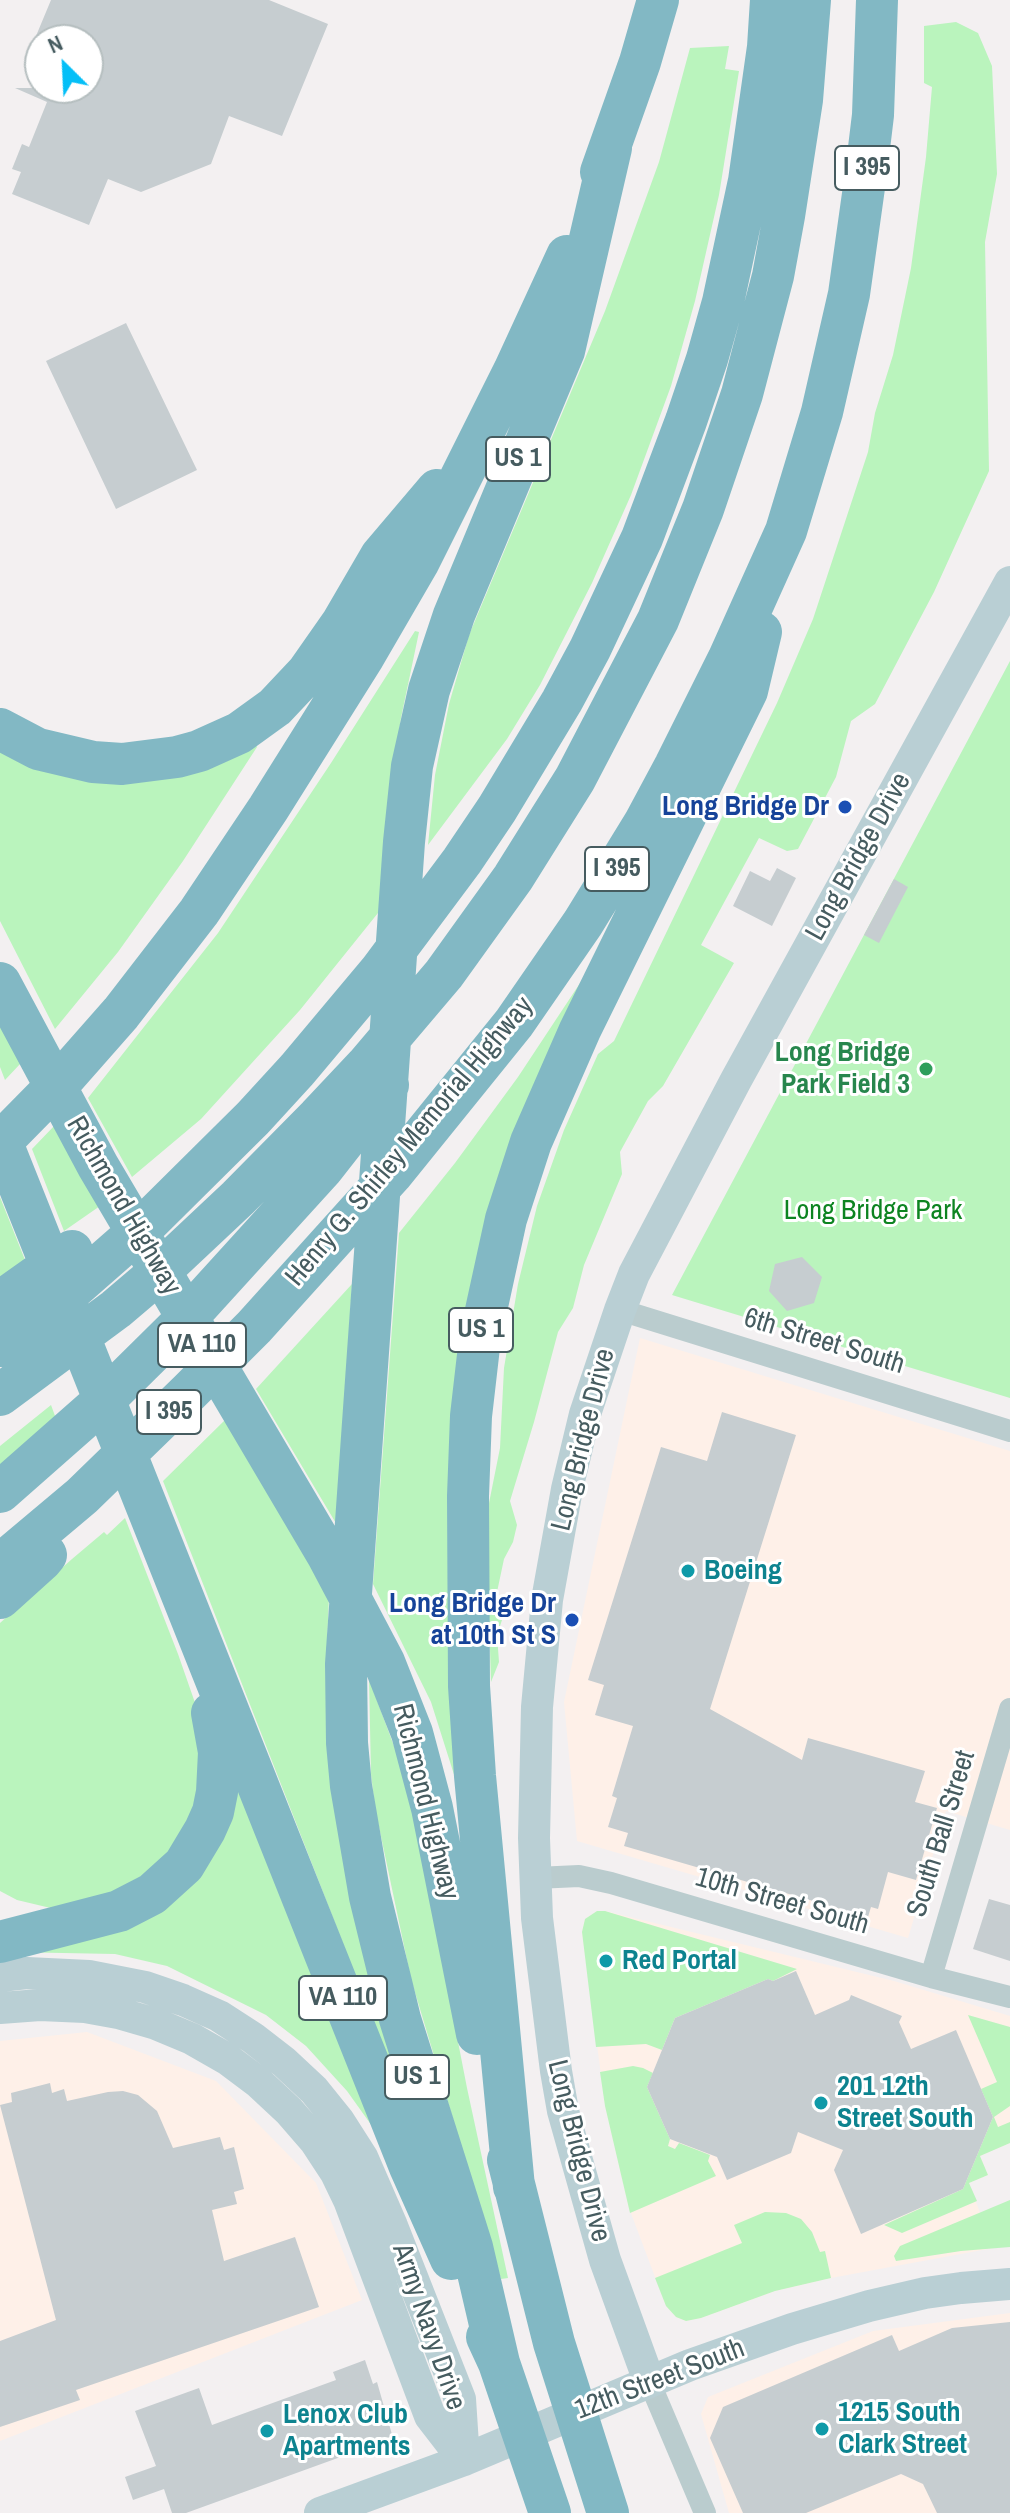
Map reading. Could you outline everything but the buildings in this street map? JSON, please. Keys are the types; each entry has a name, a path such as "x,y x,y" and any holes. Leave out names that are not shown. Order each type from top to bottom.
{"highway":[{"path":"0,1140 62,1080 121,1013 199,912 326,718 418,563 548,298 611,148 658,0"},
{"path":"14,1348 120,1326 200,1235 318,1117 414,1011 474,933 538,840 602,730 658,620 703,509 742,394 776,261 795,145 788,47 771,0"},
{"path":"0,1421 14,1348 98,1232 171,1187 250,1096 340,1021 426,910 497,809 569,688 642,538 686,421 723,302 749,181 788,47 810,0"},
{"name":"Henry G. Shirley Memorial Highway","path":"0,1565 82,1496 254,1327 392,1174 514,1023 614,874 675,766 728,660 786,531 822,412 849,294 873,115 877,0"},
{"name":"US 1","path":"543,2494 499,2363 472,2247 422,2093 380,1942 351,1786 346,1664 404,842 412,766 429,690 454,615 564,351 611,148"},
{"path":"0,1492 143,1362 323,1168 432,1028 504,927 583,802 627,724 670,635 722,510 742,394"},
{"path":"0,729 38,749 93,762 122,764 177,757 239,733 275,707 307,673 342,623 381,556 476,443"},
{"name":"US 1","path":"514,2187 469,1686 468,1496 471,1416 480,1338 495,1258 531,1142 580,1030 747,691 786,531"},
{"name":"Richmond Highway","path":"0,983 98,1166 327,1554 384,1662 412,1733 432,1808 472,2011 514,2187 554,2343 603,2493"},
{"name":"VA 110","path":"0,1140 410,2167 499,2363"},
{"path":"0,1598 41,1561 82,1496"},
{"path":"0,1942 119,1911 152,1894 184,1865 195,1849 213,1812 220,1772 196,1630"},
{"path":"0,1909 28,1919 68,1925"}],"street":[{"name":"Long Bridge Drive","path":"649,2381 605,2260 563,2111 537,1918 534,1762 547,1600 567,1489 585,1414 634,1274 685,1174 1010,582"},
{"name":"6th Street South","path":"620,1310 1010,1431"},
{"name":"South Ball Street","path":"931,1977 1010,1709"},
{"name":"10th Street South","path":"536,1878 579,1876 611,1883 931,1977 1010,1997"},
{"name":"Army Navy Drive","path":"0,1976 27,1973 87,1992"},
{"name":"Army Navy Drive","path":"0,2008 40,2005 87,1992 145,1987 219,2016 284,2062 314,2090 339,2121 399,2333 430,2416 464,2460"},
{"name":"Army Navy Drive","path":"349,2165 382,2201 460,2399 464,2460"},
{"name":"12th Street South","path":"320,2513 464,2460 649,2381 778,2334 869,2306 937,2291 1010,2284"},
{"path":"399,2333 429,2322"},
{"path":"649,2381 705,2513"}],"shaded area":[{"path":"640,1338 1010,1451 1010,1830 946,1811 908,1938 577,1841 564,1702"},
{"path":"597,1911 894,1981 1010,2016 1010,2143 980,2156 988,2175 969,2183 993,2248 775,2291 701,2318 686,2321 676,2317 666,2306 629,2208 605,2105 582,1932 585,1919"},
{"path":"87,2032 216,2081 316,2183 362,2300 0,2441 0,2041"},
{"path":"1010,2313 1010,2513 729,2513 701,2414 708,2397 873,2331"}],"green space":[{"path":"956,22 978,33 992,66 997,174 985,242 989,471 934,592 875,704 851,721 836,777 798,849 787,851 759,838 701,945 734,963 663,1086 648,1101 620,1152 622,1174 584,1265 573,1308 558,1332 510,1501 517,1525 504,1559 497,1592 503,1617 497,1635 499,1662 491,1682 486,1518 500,1448 504,1368 518,1284 537,1206 564,1130 598,1054 614,1041 777,703 813,619 868,452 911,268 932,87 924,83 924,26"},
{"path":"729,46 725,69 739,71 719,195 695,301 671,386 631,495 592,583 540,685 507,739 428,845 435,775 449,704 469,635 605,311 659,162 690,48"},
{"path":"415,631 419,632 401,718 388,806 382,908 300,1010 201,1119 132,1177 88,1098 218,933"},
{"name":"Long Bridge Park","path":"1010,661 1010,1398 672,1295"},
{"path":"0,742 29,758 254,742 257,747 183,861 118,952 55,1029 0,921"},
{"path":"590,968 515,1150 457,1784 431,1702 373,1584 399,1233 518,1077"},
{"path":"0,1020 21,1063 5,1080 0,1067"},
{"path":"55,1125 100,1206 64,1231 32,1149"},
{"path":"0,1197 25,1260 0,1277"},
{"path":"352,1284 337,1525 256,1389"},
{"path":"51,1405 58,1424 0,1471 0,1446"},
{"path":"225,1420 329,1596 326,1671 405,2103 163,1481"},
{"path":"125,1518 201,1720 206,1770 194,1821 144,1885 59,1910 17,1900 0,1891 0,1623 104,1532 107,1535"},
{"path":"369,1679 412,1805 508,2278 501,2279 411,1979 375,1808 371,1774"},
{"path":"236,1786 387,2147 347,2091 306,2046 266,2015 167,1966 115,1954 10,1952 113,1926"},
{"path":"597,1911 797,1969 675,2018 662,2050 646,2044 596,2047 582,1932 585,1919"},
{"path":"968,2015 1010,2027 1010,2106 994,2117 998,2127 1010,2122 1010,2143 980,2156 988,2175 969,2183 977,2201 902,2233 884,2225 963,2189 993,2117 981,2089 997,2082"},
{"path":"633,2066 653,2073 647,2087 670,2139 668,2146 675,2149 679,2143 710,2155 708,2161 716,2176 630,2213 600,2072"},
{"path":"1010,2200 1010,2247 896,2261 894,2256 900,2246"},
{"path":"765,2212 786,2213 801,2219 812,2232 820,2252 825,2251 831,2278 775,2291 701,2318 686,2321 676,2317 666,2306 655,2278 742,2243 734,2225"}],"place":[{"name":"Long Bridge Dr","path":"845,807"},
{"name":"Long Bridge Park Field 3","path":"926,1069"},
{"name":"Boeing","path":"688,1571"},
{"name":"Long Bridge Dr at 10th St S","path":"572,1620"},
{"name":"Red Portal","path":"606,1961"},
{"name":"201 12th Street South","path":"821,2103"},
{"name":"1215 South Clark Street","path":"822,2429"},
{"name":"Lenox Club Apartments","path":"267,2431"}]}
